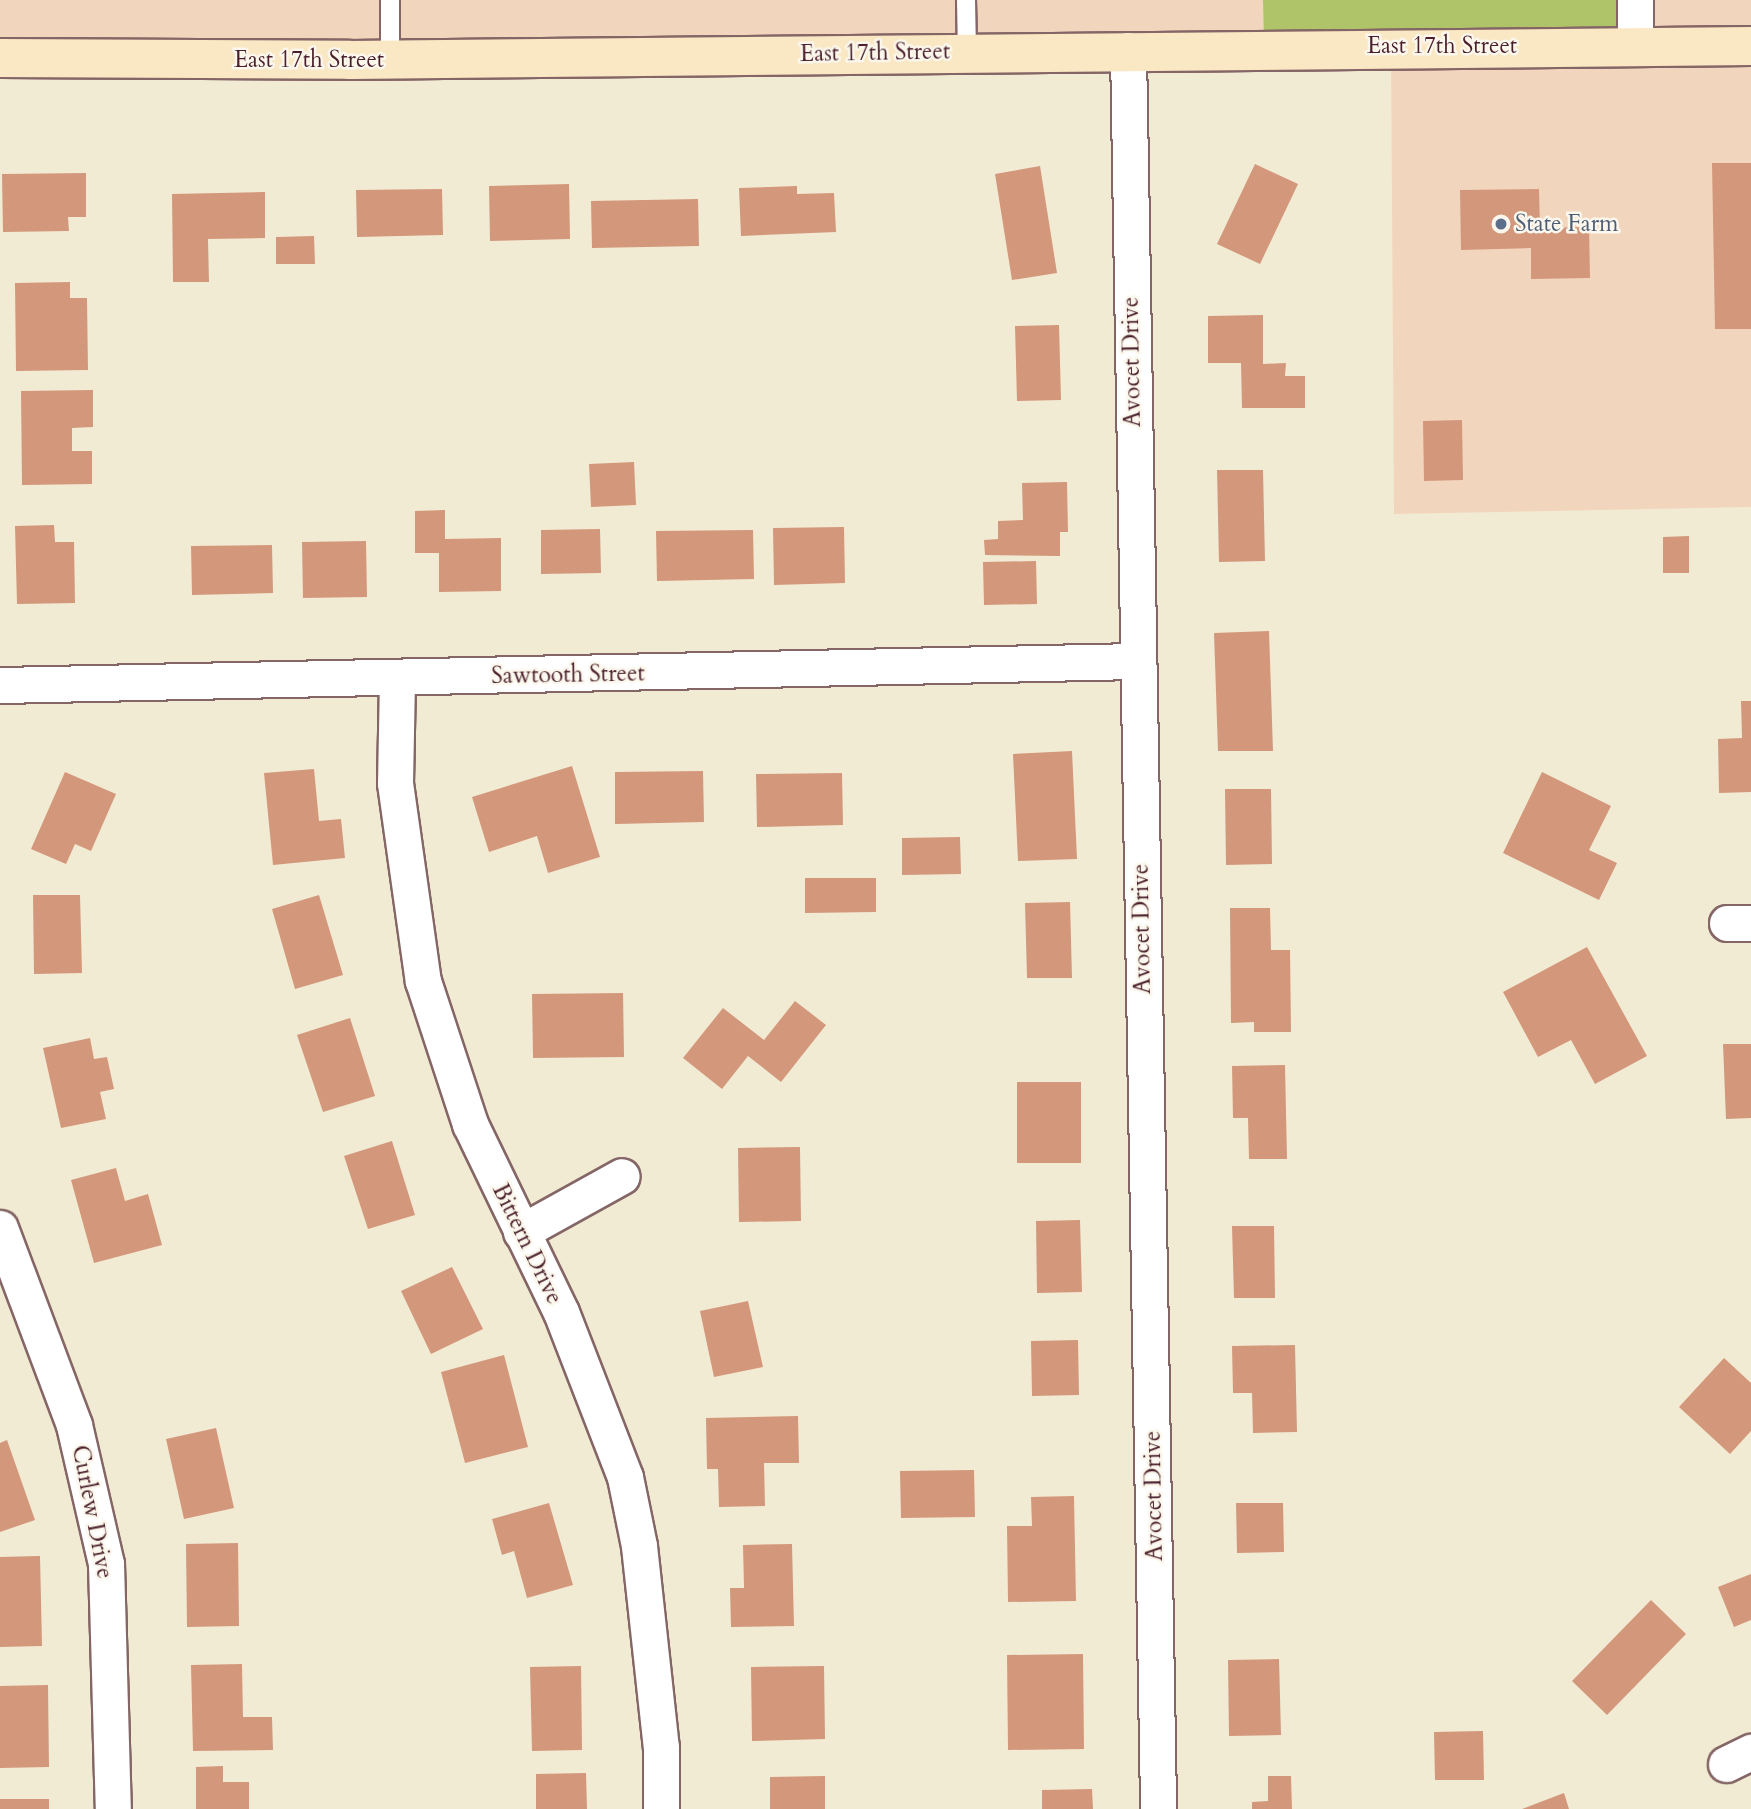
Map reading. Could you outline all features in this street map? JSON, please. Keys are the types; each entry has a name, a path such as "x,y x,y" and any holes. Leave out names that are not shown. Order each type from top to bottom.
{"main road":[{"name":"East 17th Street","path":"0,58 390,60 1128,50 1751,46"}],"street":[{"path":"1635,0 1635,46"},
{"name":"Avocet Drive","path":"1128,50 1136,661 1158,1809"},
{"name":"Sawtooth Street","path":"0,685 397,679 1136,661"},
{"name":"Bittern Drive","path":"397,679 394,783 423,981 470,1124 561,1312 625,1477 639,1546 661,1747 662,1809"},
{"path":"522,1233 622,1176"},
{"name":"Curlew Drive","path":"0,1228 74,1425 106,1564 113,1809"}],"lane":[{"path":"390,0 390,60"},
{"path":"966,0 967,52"}],"shaded area":[{"path":"0,0 1263,0 1264,48 0,58"},
{"path":"1635,0 1751,0 1751,507 1394,514 1391,46"}],"green space":[{"path":"1263,0 1635,0 1635,45 1264,48"}],"building":[{"path":"1712,163 1751,163 1751,329 1715,329"},
{"path":"1255,164 1298,184 1260,264 1217,244"},
{"path":"1040,166 1057,273 1012,280 995,174"},
{"path":"86,173 86,217 68,217 69,231 3,232 2,174"},
{"path":"569,184 570,239 490,241 489,186"},
{"path":"797,186 797,194 834,193 836,232 741,236 739,188"},
{"path":"442,189 443,235 357,237 356,190"},
{"path":"1539,189 1540,228 1589,227 1590,278 1531,279 1531,248 1461,250 1460,190"},
{"path":"265,192 265,238 208,239 209,282 173,282 172,194"},
{"path":"698,199 699,246 592,248 591,201"},
{"path":"314,236 315,264 276,264 276,237"},
{"path":"70,282 70,298 87,298 88,370 16,371 15,283"},
{"path":"1263,315 1263,364 1286,363 1285,376 1305,376 1305,408 1242,408 1241,363 1208,363 1208,316"},
{"path":"1059,325 1061,400 1017,401 1015,326"},
{"path":"93,390 93,427 72,428 72,451 92,451 92,484 22,485 21,391"},
{"path":"1462,420 1463,480 1424,481 1423,421"},
{"path":"634,462 636,505 591,507 589,464"},
{"path":"1217,470 1263,470 1265,561 1219,562"},
{"path":"1067,482 1068,532 1060,532 1060,556 985,555 984,540 998,539 998,521 1023,520 1022,483"},
{"path":"445,510 445,539 501,538 501,591 439,592 439,553 415,553 415,511"},
{"path":"54,525 55,542 74,542 75,603 17,604 15,526"},
{"path":"844,527 845,583 774,585 773,528"},
{"path":"600,529 601,573 541,574 541,530"},
{"path":"753,530 754,579 657,581 656,531"},
{"path":"1689,536 1689,573 1663,573 1663,537"},
{"path":"366,541 367,597 303,598 302,542"},
{"path":"272,545 273,593 192,595 191,546"},
{"path":"1036,561 1037,604 984,605 983,562"},
{"path":"1269,631 1273,751 1218,751 1214,633"},
{"path":"1741,701 1751,701 1751,792 1719,793 1718,739 1742,738"},
{"path":"1072,751 1077,859 1018,861 1013,754"},
{"path":"572,766 600,857 548,873 537,836 489,852 472,797"},
{"path":"314,769 319,821 341,819 345,858 273,865 264,773"},
{"path":"703,771 704,822 615,824 615,772"},
{"path":"65,772 116,794 91,851 75,844 66,864 31,849"},
{"path":"1542,772 1611,806 1589,850 1617,863 1599,900 1503,853"},
{"path":"842,773 843,825 757,827 756,774"},
{"path":"1225,789 1271,789 1272,864 1226,865"},
{"path":"960,837 961,874 902,875 902,838"},
{"path":"805,878 876,878 876,912 805,913"},
{"path":"33,895 80,895 82,973 34,974"},
{"path":"319,895 343,975 295,989 272,909"},
{"path":"1070,902 1072,978 1027,978 1025,903"},
{"path":"1230,908 1270,908 1271,950 1290,950 1291,1032 1254,1032 1254,1022 1231,1023"},
{"path":"1587,947 1647,1056 1595,1084 1571,1040 1538,1057 1503,992"},
{"path":"623,993 624,1057 533,1058 532,994"},
{"path":"795,1001 826,1025 781,1082 748,1056 722,1089 683,1058 723,1008 764,1040"},
{"path":"350,1018 375,1096 323,1112 297,1035"},
{"path":"90,1038 94,1059 107,1057 114,1089 100,1092 106,1119 61,1128 43,1048"},
{"path":"1723,1044 1751,1044 1751,1118 1726,1119"},
{"path":"1285,1065 1287,1159 1249,1159 1248,1118 1233,1118 1232,1066"},
{"path":"1017,1082 1081,1082 1081,1163 1017,1163"},
{"path":"392,1141 415,1215 368,1229 344,1156"},
{"path":"800,1147 801,1221 739,1222 738,1148"},
{"path":"116,1168 125,1201 148,1194 162,1245 94,1263 71,1180"},
{"path":"1080,1220 1082,1292 1037,1293 1036,1221"},
{"path":"1232,1226 1274,1226 1275,1298 1234,1298"},
{"path":"452,1267 483,1329 431,1354 401,1291"},
{"path":"748,1301 763,1367 714,1377 700,1311"},
{"path":"1078,1340 1079,1395 1032,1396 1031,1341"},
{"path":"1295,1345 1297,1432 1253,1433 1252,1393 1233,1393 1232,1346"},
{"path":"504,1355 528,1447 465,1463 441,1372"},
{"path":"1724,1358 1751,1383 1751,1431 1730,1454 1679,1407"},
{"path":"798,1416 799,1463 764,1463 765,1506 719,1507 718,1469 707,1469 706,1418"},
{"path":"216,1428 234,1508 184,1519 166,1439"},
{"path":"7,1440 35,1520 0,1532 0,1443"},
{"path":"974,1470 975,1517 901,1518 900,1471"},
{"path":"1074,1496 1076,1601 1008,1602 1007,1526 1032,1526 1031,1497"},
{"path":"549,1503 573,1585 527,1598 514,1551 502,1555 492,1519"},
{"path":"1236,1503 1283,1503 1284,1552 1237,1553"},
{"path":"238,1543 239,1626 187,1627 186,1544"},
{"path":"792,1544 794,1626 731,1627 730,1588 744,1588 743,1545"},
{"path":"40,1556 42,1646 0,1647 0,1557"},
{"path":"1751,1574 1751,1620 1734,1627 1718,1587"},
{"path":"1651,1600 1686,1634 1607,1715 1572,1681"},
{"path":"1083,1654 1084,1749 1008,1750 1007,1655"},
{"path":"1279,1659 1281,1735 1229,1736 1228,1660"},
{"path":"242,1664 243,1717 272,1717 273,1750 193,1751 191,1665"},
{"path":"581,1666 582,1750 532,1751 530,1667"},
{"path":"824,1666 825,1739 752,1741 751,1667"},
{"path":"48,1685 49,1767 0,1768 0,1686"},
{"path":"1483,1731 1484,1780 1435,1780 1434,1732"},
{"path":"223,1766 223,1782 249,1782 249,1809 196,1809 196,1767"},
{"path":"586,1773 587,1809 536,1809 536,1774"},
{"path":"825,1776 825,1809 770,1809 770,1777"},
{"path":"1268,1776 1291,1776 1292,1809 1252,1809 1252,1802 1268,1801"},
{"path":"1092,1789 1093,1809 1042,1809 1042,1790"},
{"path":"1564,1793 1569,1809 1522,1809"},
{"path":"0,1799 49,1799 49,1809 0,1809"}],"place":[{"name":"State Farm","path":"1501,224"}]}
